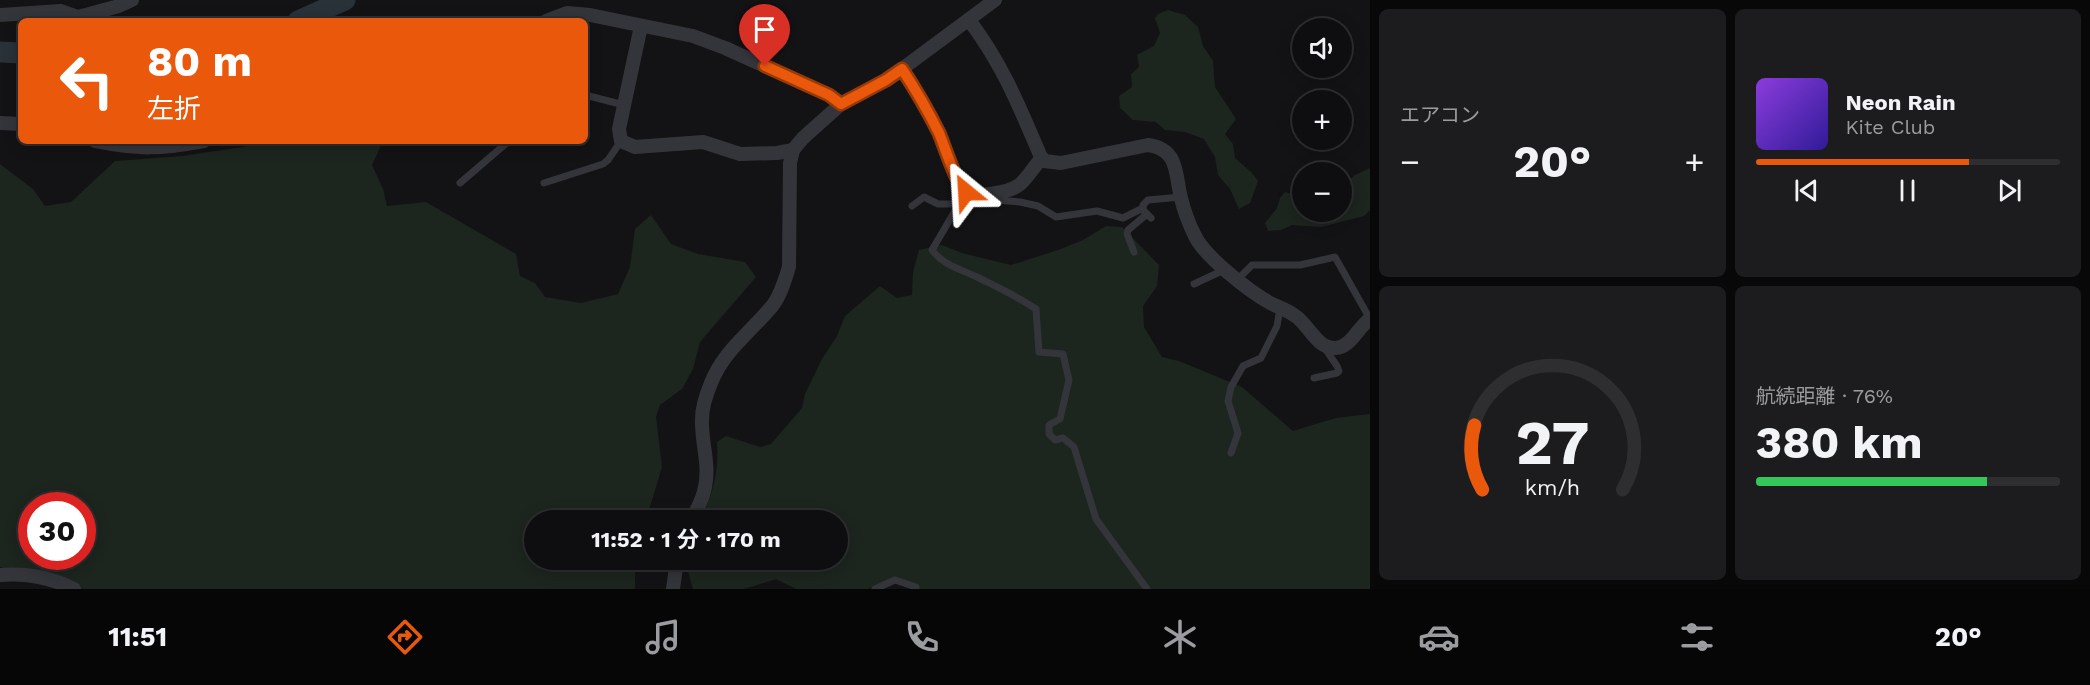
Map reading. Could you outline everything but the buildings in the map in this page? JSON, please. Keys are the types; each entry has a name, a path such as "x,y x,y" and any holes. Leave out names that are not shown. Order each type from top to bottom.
{"street":[{"path":"0,15 61,11 78,17 119,6 132,0"},
{"path":"696,510 703,498 706,485 707,471 702,419 711,382 722,361 773,304 784,284 789,267 790,163 793,150 841,104 886,80 995,0"},
{"path":"554,18 567,13 590,15 693,36 829,95 841,104"},
{"path":"969,20 984,40 1013,91 1042,158 1051,163 1061,163 1148,145 1155,146 1173,160 1188,219 1200,246 1238,279 1269,302 1295,315 1322,345 1336,348 1345,345 1370,319"},
{"path":"641,26 618,134 621,141 635,147 703,142 740,154 793,150"},
{"path":"902,69 925,106 960,184 963,198 971,194 1011,189 1020,184 1042,158"},
{"path":"0,123 18,124"},
{"path":"108,144 125,148 164,148 187,144"},
{"path":"673,589 676,570"},
{"path":"0,575 41,576 74,589"}],"lane":[{"path":"588,96 624,105"},
{"path":"544,183 603,164 621,141"},
{"path":"460,183 506,144"},
{"path":"992,193 995,200 1038,206 1056,217 1097,211 1123,218 1147,213"},
{"path":"1134,252 1127,234 1128,230 1147,213 1148,200 1181,196"},
{"path":"912,206 924,197 938,204 963,198"},
{"path":"963,198 932,250 939,259 957,270 973,275 1036,309 1039,352 1063,354 1069,380 1060,419 1049,425 1049,434 1055,440 1063,438 1074,447 1096,519 1146,589"},
{"path":"1238,279 1252,265 1300,265 1335,256 1370,319"},
{"path":"1194,284 1226,269"},
{"path":"1231,453 1238,433 1228,401 1231,387 1243,366 1261,358 1276,326 1280,308"},
{"path":"1314,378 1339,371 1322,345"},
{"path":"875,589 895,580 916,587 916,589"}],"shaded area":[{"path":"1168,10 1185,15 1198,27 1203,46 1213,61 1215,87 1236,119 1225,134 1233,144 1235,158 1258,181 1250,203 1239,209 1230,189 1218,175 1215,157 1204,139 1185,132 1165,130 1156,122 1133,120 1120,108 1119,96 1132,87 1131,74 1139,67 1137,55 1154,46 1160,33 1155,18 1158,14"},
{"path":"264,144 382,144 372,165 383,189 387,206 426,202 516,254 520,276 535,283 545,297 581,303 618,294 630,267 635,229 651,215 671,244 698,254 745,262 756,277 700,342 693,369 682,389 660,405 656,417 662,467 649,510 524,510 524,570 635,570 635,589 60,589 0,567 0,164 33,189 45,206 71,202 115,161 182,156"},
{"path":"1370,168 1370,210 1364,216 1352,219 1352,177"},
{"path":"1285,192 1292,194 1292,222 1341,222 1321,227 1292,225 1281,230 1268,231 1265,223 1277,208"},
{"path":"1106,226 1122,227 1159,265 1157,286 1143,306 1144,327 1162,357 1179,361 1242,387 1293,431 1336,418 1370,414 1370,589 912,589 889,581 868,589 796,589 776,579 744,589 693,589 688,570 848,570 848,510 704,510 714,482 717,442 726,436 760,447 771,444 802,408 805,394 822,359 837,336 845,316 880,286 897,298 912,295 913,272 919,250 942,245 962,253 1011,265 1083,240"}],"waterway":[{"path":"305,18 345,0"},
{"path":"0,52 18,53"}],"route":[{"path":"765,66 829,95 841,104 902,69 921,98 960,184 966,192"}]}
